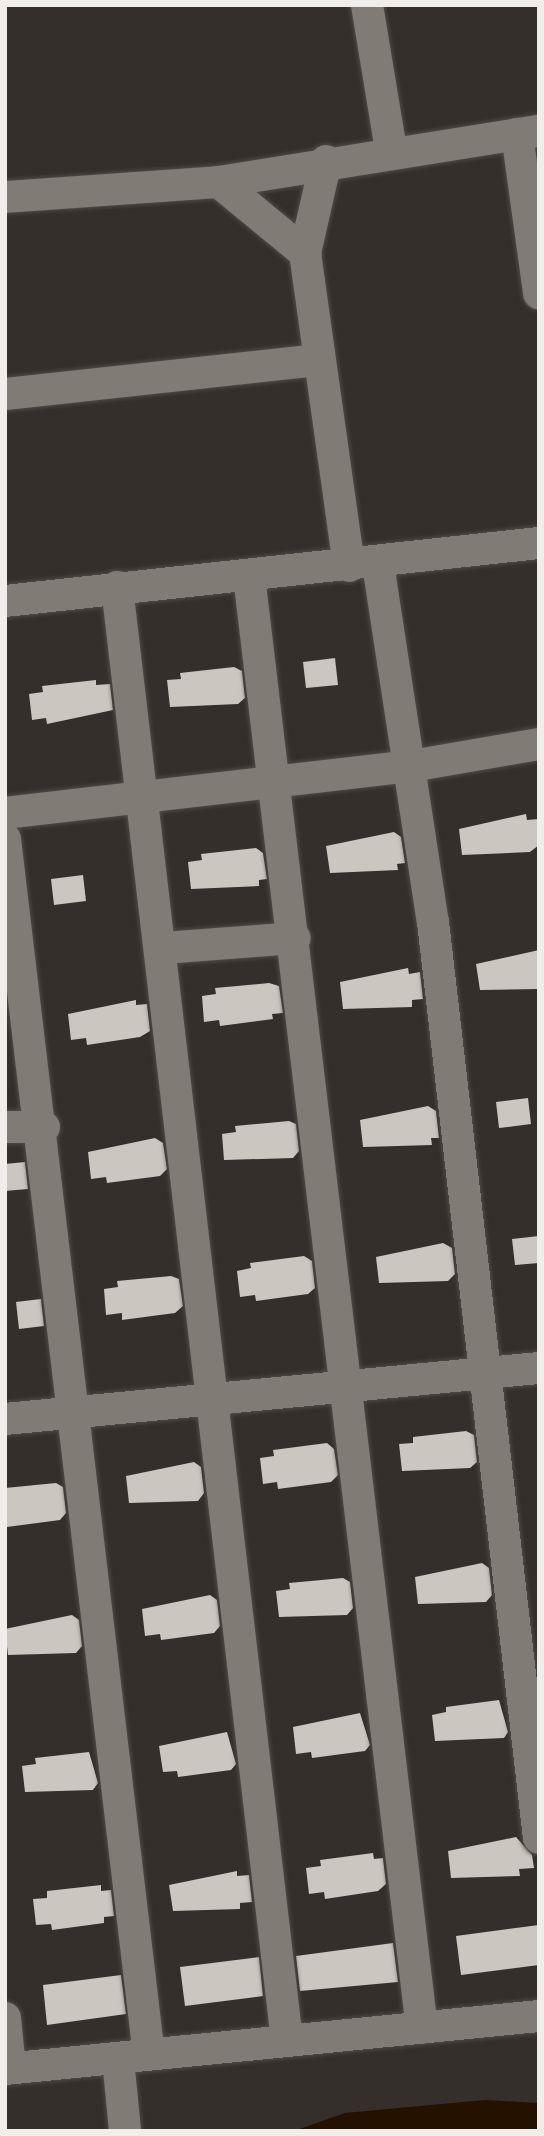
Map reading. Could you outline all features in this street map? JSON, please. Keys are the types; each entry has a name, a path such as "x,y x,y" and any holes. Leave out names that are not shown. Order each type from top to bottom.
{"street":[{"path":"367,5 391,150"},
{"path":"5,197 219,182 391,150 528,132 539,293"},
{"path":"326,161 305,253 317,360 411,766 486,1372 539,1838"},
{"path":"219,182 305,253"},
{"path":"5,394 317,360"},
{"path":"5,601 117,587 363,565 539,543"},
{"path":"249,576 278,782 345,1389 422,2028"},
{"path":"117,587 142,800 163,948 287,2041"},
{"path":"5,813 142,800 411,766 539,744"},
{"path":"5,839 44,1127 149,2055"},
{"path":"163,948 295,938"},
{"path":"5,1127 44,1127"},
{"path":"5,1419 76,1410 345,1389 539,1368"},
{"path":"5,2018 8,2068 539,2016"},
{"path":"118,2059 125,2131"}],"shaded area":[{"path":"485,2100 539,2103 539,2131 294,2131 345,2113"}],"building":[{"path":"335,658 338,685 306,688 303,662"},
{"path":"234,667 242,671 245,698 238,704 170,707 167,680 181,679 180,673"},
{"path":"96,680 96,685 110,684 113,710 47,724 46,718 32,720 29,694 43,692 42,686"},
{"path":"526,814 527,820 539,819 539,845 530,852 462,855 459,829"},
{"path":"394,832 401,837 405,863 397,864 398,870 330,873 326,846"},
{"path":"256,848 263,853 267,879 259,880 259,886 191,889 188,862 202,860 201,854"},
{"path":"83,875 86,901 54,905 51,879"},
{"path":"539,950 539,989 480,990 476,964"},
{"path":"408,968 409,974 420,972 423,999 412,1000 412,1007 343,1009 340,982"},
{"path":"269,983 279,986 283,1013 272,1014 273,1019 220,1026 219,1020 204,1022 202,996 216,994 215,988"},
{"path":"136,1000 136,1005 147,1004 150,1031 140,1037 87,1045 86,1038 71,1040 68,1014"},
{"path":"528,1098 531,1124 499,1128 496,1102"},
{"path":"428,1106 436,1111 439,1138 431,1138 432,1145 363,1147 360,1120"},
{"path":"289,1121 296,1124 299,1151 293,1158 224,1160 222,1134 236,1132 235,1126"},
{"path":"155,1138 163,1143 167,1169 160,1176 107,1183 106,1177 91,1179 88,1152"},
{"path":"25,1162 28,1189 5,1191 5,1164"},
{"path":"539,1236 539,1263 515,1265 512,1239"},
{"path":"443,1243 452,1248 455,1274 448,1281 379,1283 376,1257"},
{"path":"304,1256 312,1261 315,1288 308,1294 256,1301 255,1295 240,1297 237,1271 251,1268 250,1263"},
{"path":"171,1276 179,1279 183,1306 175,1313 122,1320 122,1313 106,1315 104,1289 118,1287 117,1281"},
{"path":"41,1299 44,1326 19,1329 16,1302"},
{"path":"466,1431 474,1435 477,1462 470,1468 402,1471 399,1444 413,1443 413,1437"},
{"path":"327,1443 334,1449 338,1475 331,1482 278,1489 277,1482 263,1484 260,1458 274,1456 273,1450"},
{"path":"194,1462 201,1467 204,1493 198,1501 129,1503 126,1476"},
{"path":"56,1483 63,1487 66,1513 60,1520 7,1527 5,1488"},
{"path":"482,1563 489,1568 492,1595 486,1602 418,1604 415,1577"},
{"path":"343,1578 350,1582 353,1608 347,1615 279,1617 276,1591 290,1589 289,1583"},
{"path":"210,1595 217,1600 220,1626 214,1633 161,1640 160,1634 145,1636 142,1609"},
{"path":"72,1615 79,1620 82,1646 76,1653 8,1655 5,1629"},
{"path":"499,1700 508,1732 504,1738 435,1741 432,1715 446,1712 446,1707"},
{"path":"360,1713 370,1745 365,1751 312,1758 311,1752 296,1754 293,1727"},
{"path":"227,1732 236,1764 231,1770 178,1777 177,1771 163,1772 159,1746"},
{"path":"89,1752 98,1783 93,1790 25,1792 22,1766 36,1764 35,1758"},
{"path":"516,1837 532,1855 534,1868 519,1869 520,1876 451,1878 448,1851"},
{"path":"373,1853 374,1859 383,1858 386,1884 378,1891 325,1899 324,1892 309,1894 306,1868 321,1866 320,1860"},
{"path":"237,1871 237,1876 249,1875 252,1902 240,1903 240,1909 173,1911 169,1885"},
{"path":"101,1885 101,1891 111,1890 114,1916 104,1917 104,1923 52,1930 51,1924 36,1925 33,1899 47,1898 47,1891"},
{"path":"539,1925 539,1965 461,1975 456,1936"},
{"path":"393,1943 398,1982 300,1991 296,1956"},
{"path":"259,1957 263,1996 185,2006 180,1967"},
{"path":"121,1975 126,2014 47,2025 43,1985"}]}
